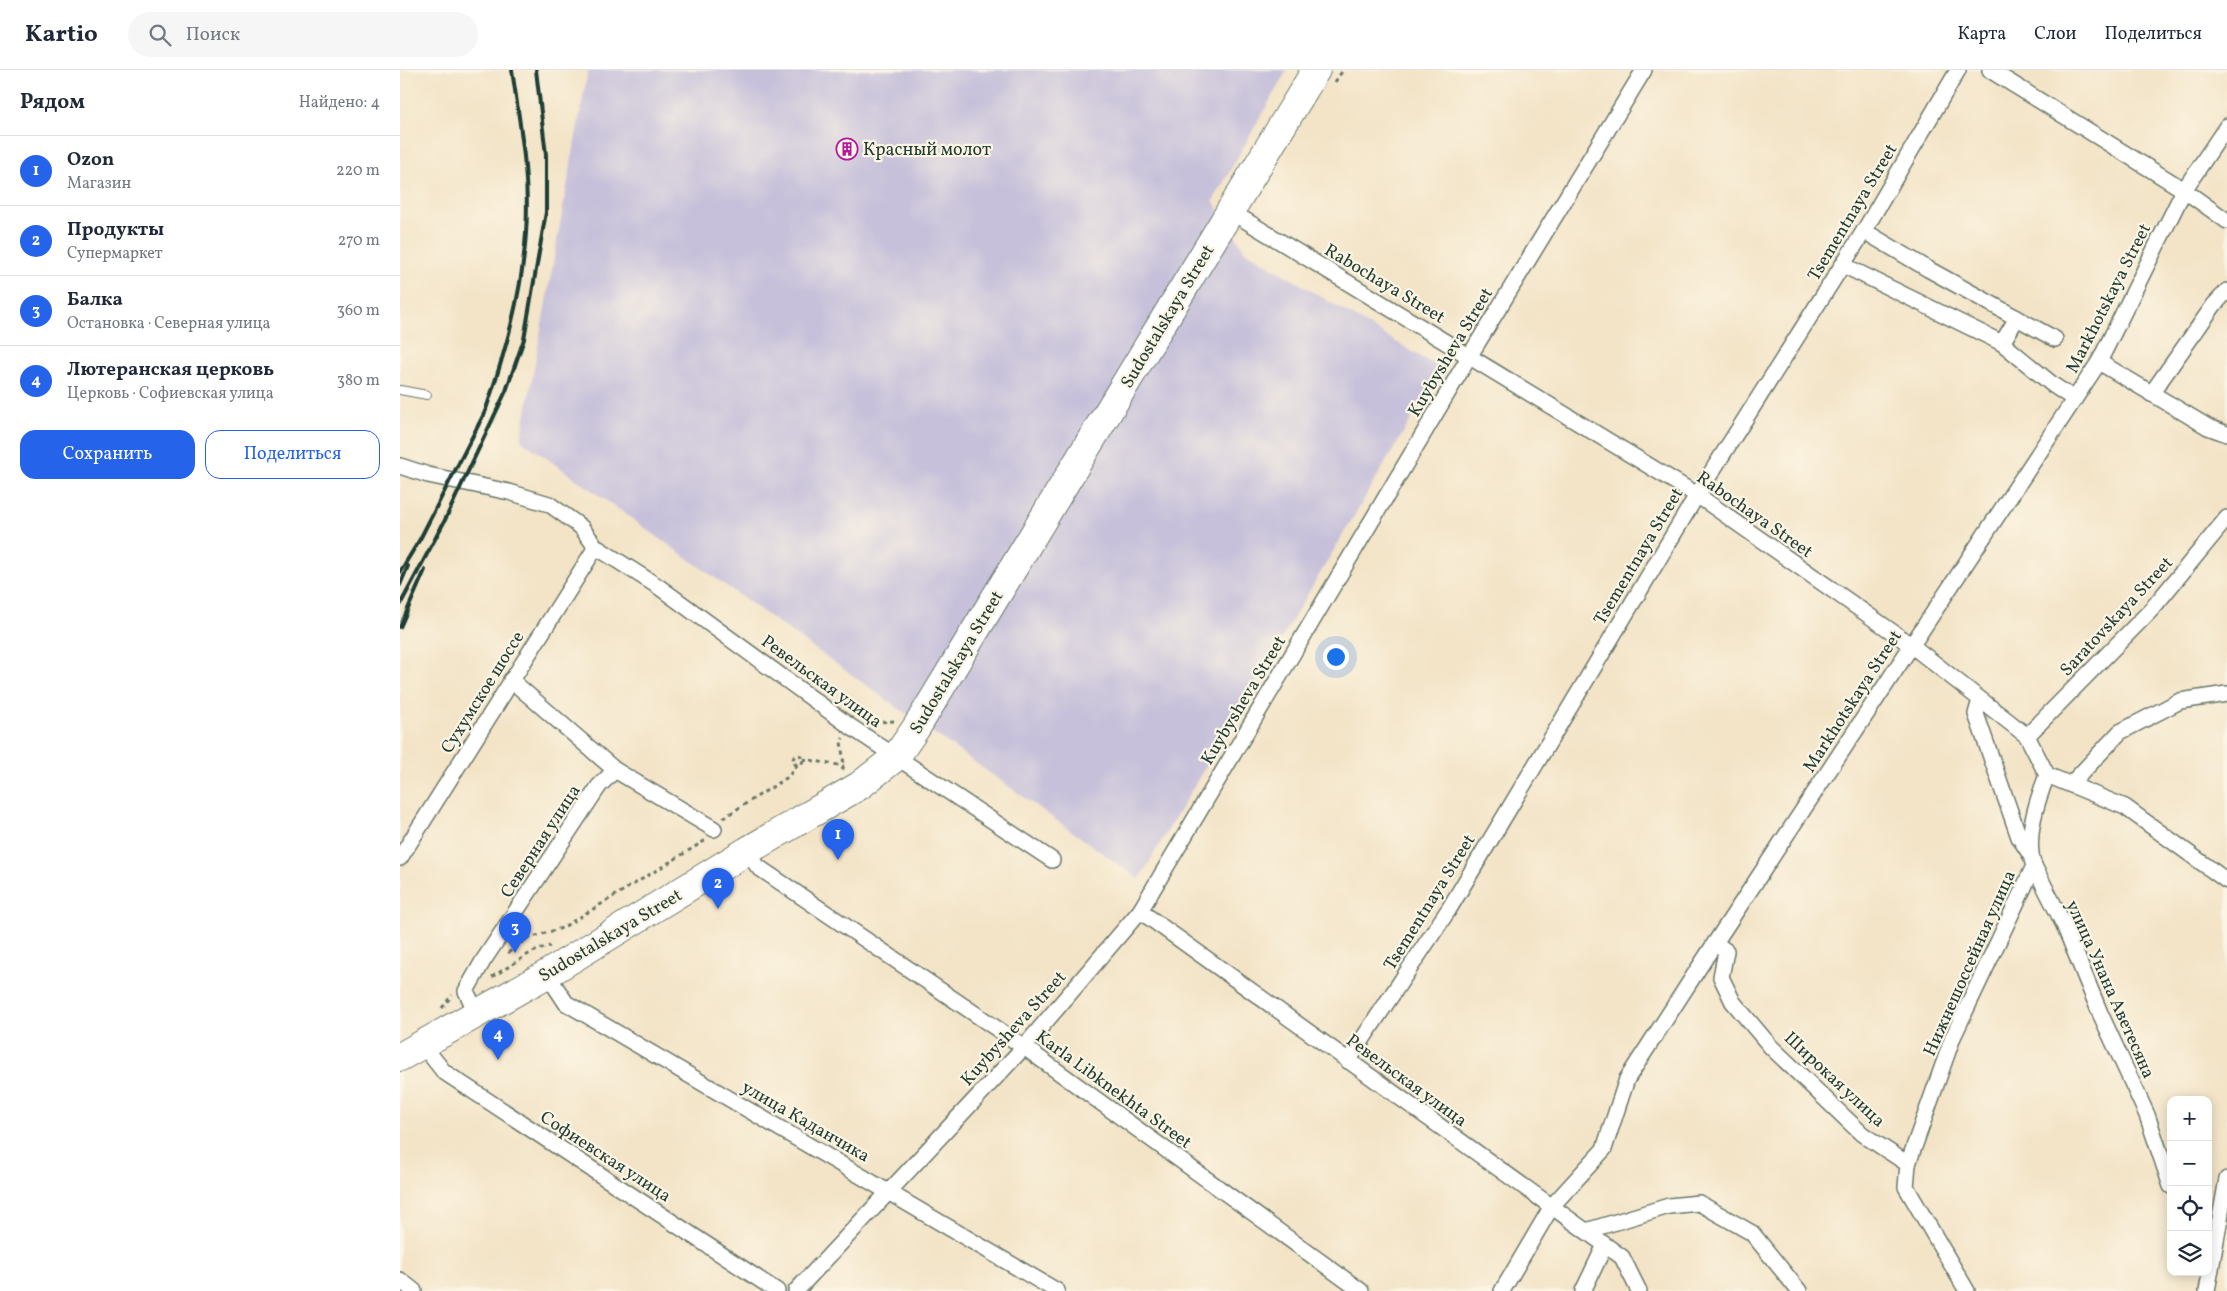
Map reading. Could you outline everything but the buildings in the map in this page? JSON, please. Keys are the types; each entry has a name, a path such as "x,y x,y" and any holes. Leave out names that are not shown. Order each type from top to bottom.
{"highway":[{"name":"Sudostalskaya Street","path":"411,1050 547,974 747,851 859,786 896,757 921,720 1230,211 1324,78"}],"street":[{"name":"Kuybysheva Street","path":"796,1291 1024,1047 1140,911 1469,357 1644,70"},
{"name":"Tsementnaya Street","path":"1348,1061 1449,909 1697,495 1844,265 1958,70"},
{"path":"1990,70 2184,190 2227,221"},
{"name":"Markhotskaya Street","path":"1502,1291 1552,1206 1604,1149 1627,1079 2099,362 2184,190 2227,126"},
{"name":"Rabochaya Street","path":"1230,211 1697,495 1911,645 2027,736 2047,775"},
{"path":"1864,231 1928,269 2055,339"},
{"path":"1844,265 2002,343 2053,385 2074,399"},
{"path":"2151,394 2214,305 2227,291"},
{"path":"2002,343 2017,318"},
{"path":"2099,362 2208,427 2227,434"},
{"name":"Ревельская улица","path":"400,466 428,475 509,492 549,504 581,528 596,547 660,587 851,727 1052,860"},
{"name":"Saratovskaya Street","path":"2027,736 2152,610 2227,518"},
{"name":"Сухумское шоссе","path":"400,858 596,547"},
{"path":"511,680 615,770 714,829"},
{"path":"2071,784 2120,732 2180,701 2227,694"},
{"name":"улица Унана Аветесяна","path":"1980,700 1976,714 2013,822 2064,925 2100,1013 2148,1115 2167,1174"},
{"name":"Северная улица","path":"477,1014 466,991 483,961 599,786 615,770"},
{"path":"2047,775 2125,807 2227,881"},
{"name":"Нижнешоссейная улица","path":"1908,1164 1953,1037 2032,860 2036,802 2047,775"},
{"name":"Karla Libknekhta Street","path":"747,851 758,868 1024,1047 1361,1291"},
{"name":"Ревельская улица","path":"1140,911 1622,1257 1639,1291"},
{"name":"Широкая улица","path":"1715,943 1726,951 1722,977 1733,1002 1772,1047 1862,1134 1908,1164"},
{"name":"улица Каданчика","path":"547,974 566,1003 890,1191 1057,1291"},
{"name":"Софиевская улица","path":"411,1050 777,1291"},
{"path":"1908,1164 1906,1187 1967,1291"},
{"path":"2212,1243 2227,1179"},
{"path":"1586,1231 1669,1206 1699,1204 1752,1233 1799,1291"},
{"path":"1583,1291 1606,1245"},
{"path":"2207,1291 2208,1276"},
{"path":"400,1280 414,1291"}],"lane":[{"path":"400,390 427,395"}],"path":[{"path":"1324,78 1343,70"},
{"path":"797,765 793,762 795,756 800,755 803,759 844,766"},
{"path":"501,955 507,954 526,939 562,928 707,840 720,820 788,777 797,765 802,764 803,759"}],"shaded area":[{"path":"588,70 1287,70 1213,201 1245,251 1441,369 1139,879 521,440"}],"railway":[{"path":"484,415 511,326 521,280 526,233 527,192 512,70"},
{"path":"400,605 444,522 506,391 524,339 546,212 546,155 536,70"},
{"path":"400,572 420,539 486,410"},
{"path":"400,585 408,566"},
{"path":"400,627 425,570"}],"place":[{"name":"Красный молот","path":"847,149"},
{"name":"Ozon","path":"838,860"},
{"name":"Продукты","path":"718,909"},
{"name":"Балка","path":"515,953"},
{"name":"Лютеранская церковь","path":"498,1060"}]}
